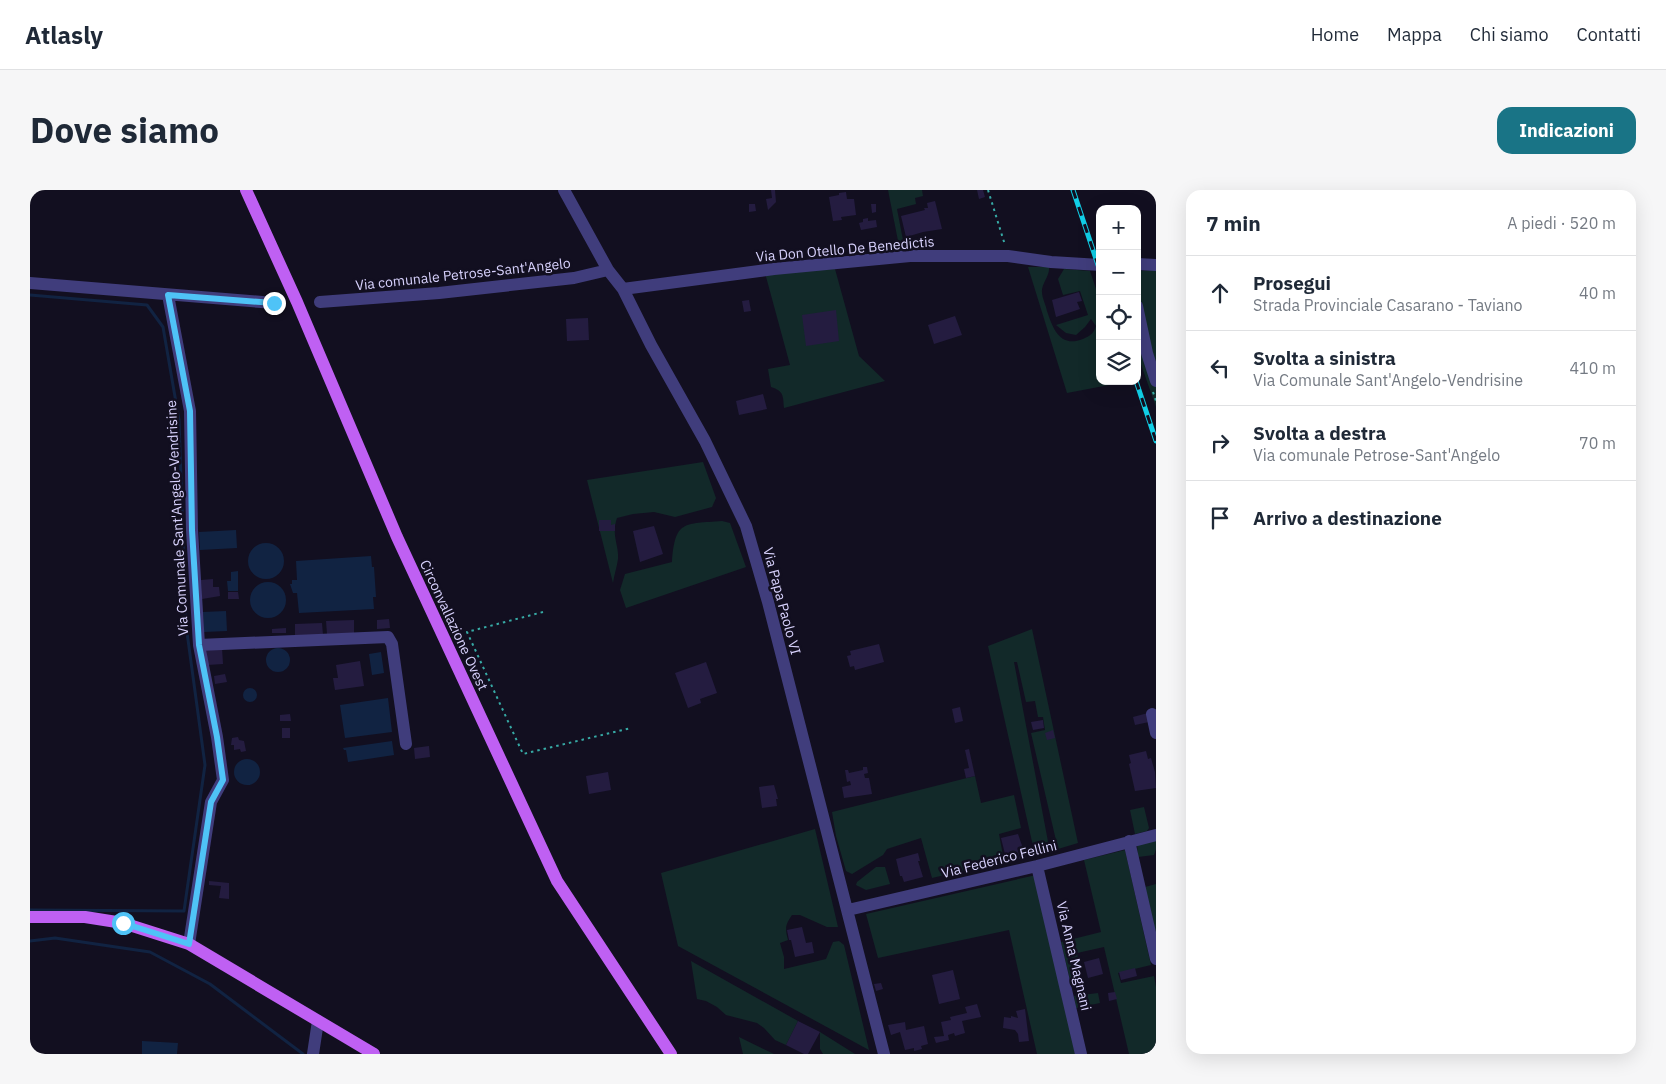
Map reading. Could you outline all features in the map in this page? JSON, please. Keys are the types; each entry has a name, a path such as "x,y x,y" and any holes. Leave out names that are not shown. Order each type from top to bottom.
{"main road":[{"name":"Circonvallazione Ovest","path":"246,190 297,302 397,537 557,881 671,1054"},
{"path":"30,917 85,917 123,923 189,944 374,1054"}],"street":[{"name":"Via Papa Paolo VI","path":"564,190 608,270 623,289 651,345 704,441 746,526 768,602 884,1054"},
{"name":"Via Don Otello De Benedictis","path":"623,289 774,269 910,256 1008,256 1051,262 1096,265"},
{"path":"1141,264 1156,264"},
{"name":"Via comunale Petrose-Sant'Angelo","path":"320,302 439,293 574,278 608,270"},
{"path":"30,283 274,303"},
{"name":"Via Comunale Sant'Angelo-Vendrisine","path":"168,295 190,411 192,530 199,645 217,737 223,780 211,802 189,944"},
{"path":"1141,325 1156,381"},
{"path":"199,645 388,637 392,644 406,744"},
{"path":"1152,714 1156,733"},
{"name":"Via Federico Fellini","path":"848,910 1037,866 1156,835"},
{"path":"1129,841 1156,959"},
{"name":"Via Anna Magnani","path":"1037,866 1081,1054"},
{"path":"313,1054 318,1021"}],"path":[{"path":"988,190 1008,256"},
{"path":"543,612 467,632 523,754 631,728"}],"green space":[{"path":"888,190 922,190 923,196 915,198 916,204 897,209 903,240 909,240 911,250 900,251"},
{"path":"1028,267 1049,267 1042,289 1043,297 1049,318 1055,330 1063,339 1075,341 1083,339 1093,332 1096,326 1096,385 1109,385 1067,393"},
{"path":"835,269 859,356 885,381 784,408 781,392 771,387 768,369 790,365 765,273"},
{"path":"1064,269 1090,271 1096,289 1096,326 1091,319 1076,335 1066,333 1056,325 1088,315 1080,291 1063,295 1058,279"},
{"path":"1156,270 1156,407 1141,364 1141,271"},
{"path":"703,462 716,498 712,507 675,517 654,512 617,518 615,535 618,559 613,583 587,480"},
{"path":"722,521 730,523 746,567 626,608 620,590 625,574 672,562 676,538 679,531 684,527 690,524"},
{"path":"1032,629 1078,843 1058,849 1031,733 1045,730 1043,717 1038,717 1035,701 1026,702 1017,662 1014,662 1050,852 1035,855 988,646"},
{"path":"975,776 981,803 1014,795 1021,828 999,834 1004,861 932,878 921,838 887,849 883,855 852,874 846,871 836,836 832,812"},
{"path":"1144,807 1149,828 1147,831 1135,834 1130,810"},
{"path":"815,829 838,927 827,927 800,915 792,915 786,927 788,940 780,943 784,957 784,969 826,959 833,942 839,941 844,945 869,1050 678,946 661,873"},
{"path":"1156,840 1154,855 1138,857 1137,844"},
{"path":"1125,850 1151,965 1118,973 1121,983 1154,976 1156,987 1156,1054 1129,1054 1104,947 1077,953 1082,978 1076,983 1070,980 1061,942 1101,932 1084,860"},
{"path":"876,867 885,867 890,884 866,890 856,885 857,882"},
{"path":"1036,875 1077,1054 1037,1054 1009,930 878,958 866,914"},
{"path":"1156,884 1156,936 1145,887"},
{"path":"691,961 798,1021 786,1045 775,1040 757,1023 726,1015 717,1007 697,999"},
{"path":"1098,993 1100,1003 1076,1008 1074,996"},
{"path":"820,1032 855,1054 823,1054 820,1049"},
{"path":"739,1037 774,1054 743,1054"}],"water":[{"path":"236,530 237,548 200,550 199,532"},
{"path":"266,543 273,544 279,548 283,554 283,568 279,574 273,578 266,579 259,578 253,574 249,568 248,561 249,554 253,548 259,544"},
{"path":"371,556 372,567 374,567 376,597 373,597 374,609 299,613 297,593 293,593 290,584 292,584 292,580 297,580 296,561"},
{"path":"238,571 238,591 228,591 227,581 231,581 231,572"},
{"path":"268,582 275,583 281,587 285,593 285,607 281,613 275,617 268,618 261,617 255,613 251,607 250,600 251,593 255,587 261,583"},
{"path":"226,611 227,631 204,632 203,612"},
{"path":"278,648 287,651 290,660 287,669 278,672 269,669 266,660 269,651"},
{"path":"381,652 384,673 372,675 369,654"},
{"path":"247,688 253,688 257,695 253,702 247,702 243,698 243,692"},
{"path":"388,698 392,732 345,738 340,705"},
{"path":"392,741 394,755 348,762 346,750 343,748"},
{"path":"247,759 256,763 260,772 256,781 247,785 238,781 234,772 238,763"},
{"path":"142,1041 178,1043 177,1054 142,1054"}],"building":[{"path":"771,190 775,190 776,202 768,210 766,199 772,198"},
{"path":"977,190 983,190 985,197 979,199"},
{"path":"846,192 847,199 854,199 856,215 841,217 842,220 833,221 829,197"},
{"path":"935,201 942,229 906,237 901,216 925,210 924,208 928,208 927,203"},
{"path":"749,204 755,204 756,211 749,212"},
{"path":"871,204 876,204 876,212 872,213"},
{"path":"868,218 868,221 876,220 877,227 861,230 859,223 863,222 863,219"},
{"path":"1079,292 1082,301 1077,302 1080,309 1056,317 1052,300"},
{"path":"749,300 751,311 744,312 742,301"},
{"path":"836,310 839,341 806,346 802,315"},
{"path":"955,316 962,335 934,344 928,325"},
{"path":"588,318 589,340 567,341 566,319"},
{"path":"763,394 767,409 739,415 736,401"},
{"path":"599,520 611,520 611,525 615,524 615,531 599,531"},
{"path":"654,526 663,554 640,562 633,531"},
{"path":"213,579 213,587 219,587 220,596 202,599 201,580"},
{"path":"228,592 238,592 239,599 228,599"},
{"path":"389,619 390,628 377,629 377,620"},
{"path":"354,620 354,633 327,634 326,621"},
{"path":"322,623 323,635 295,636 295,624"},
{"path":"286,628 286,633 272,633 272,629"},
{"path":"879,644 884,662 855,670 854,666 850,667 847,656 851,655 850,651"},
{"path":"222,648 223,664 207,665 206,649"},
{"path":"360,661 364,686 335,690 333,678 338,678 336,665"},
{"path":"706,662 717,693 700,699 701,703 688,708 675,673"},
{"path":"225,674 227,682 215,684 214,676"},
{"path":"960,707 963,721 955,723 952,709"},
{"path":"1148,713 1149,722 1135,725 1133,717"},
{"path":"290,714 291,721 280,721 280,715"},
{"path":"1043,720 1044,728 1033,730 1031,722"},
{"path":"282,728 290,728 290,738 282,738"},
{"path":"1053,730 1055,738 1047,740 1045,733"},
{"path":"238,737 239,740 244,741 246,751 234,750 234,745 231,745 232,738"},
{"path":"429,746 430,757 415,759 414,748"},
{"path":"969,749 975,776 966,778 964,769 969,768 965,750"},
{"path":"1146,751 1148,759 1151,758 1155,772 1156,788 1135,791 1129,755"},
{"path":"863,767 867,767 868,773 864,774 865,778 869,778 872,794 844,798 842,787 851,785 850,781 847,782 845,770 848,770 849,773 863,770"},
{"path":"608,772 611,790 589,794 586,776"},
{"path":"774,785 778,799 776,799 777,806 762,808 759,787"},
{"path":"1018,834 1026,857 1007,862 1001,838"},
{"path":"918,853 920,861 918,861 923,877 904,882 902,876 900,876 896,859"},
{"path":"209,881 229,883 229,899 219,898 221,886 209,885"},
{"path":"802,927 806,943 812,942 814,953 795,957 787,930"},
{"path":"1099,958 1103,974 1088,978 1084,962"},
{"path":"1135,968 1137,976 1121,980 1119,972"},
{"path":"953,970 960,999 939,1004 932,975"},
{"path":"881,983 883,989 876,991 874,984"},
{"path":"1115,992 1117,999 1109,1001 1108,993"},
{"path":"977,1004 981,1017 962,1021 965,1033 955,1036 954,1033 948,1035 949,1040 936,1043 934,1037 944,1036 941,1022 951,1020 950,1017 967,1013 965,1007"},
{"path":"1025,1009 1029,1041 1019,1042 1018,1034 1015,1030 1003,1028 1004,1017 1018,1018 1016,1011"},
{"path":"798,1021 820,1032 808,1054 804,1054 786,1045"},
{"path":"905,1022 906,1030 924,1026 928,1044 921,1046 922,1049 914,1051 914,1048 905,1050 900,1032 891,1035 888,1025"}],"waterway":[{"path":"30,295 147,305 163,327 179,420 186,625 205,765 184,911 30,910"},
{"path":"30,941 55,938 150,952 210,984 303,1054"}],"railway":[{"path":"1073,190 1096,259"},
{"path":"1137,385 1156,441"}],"route":[{"path":"123,923 157,932 189,944 211,802 223,780 217,737 199,645 192,530 190,411 168,295 274,303"}]}
